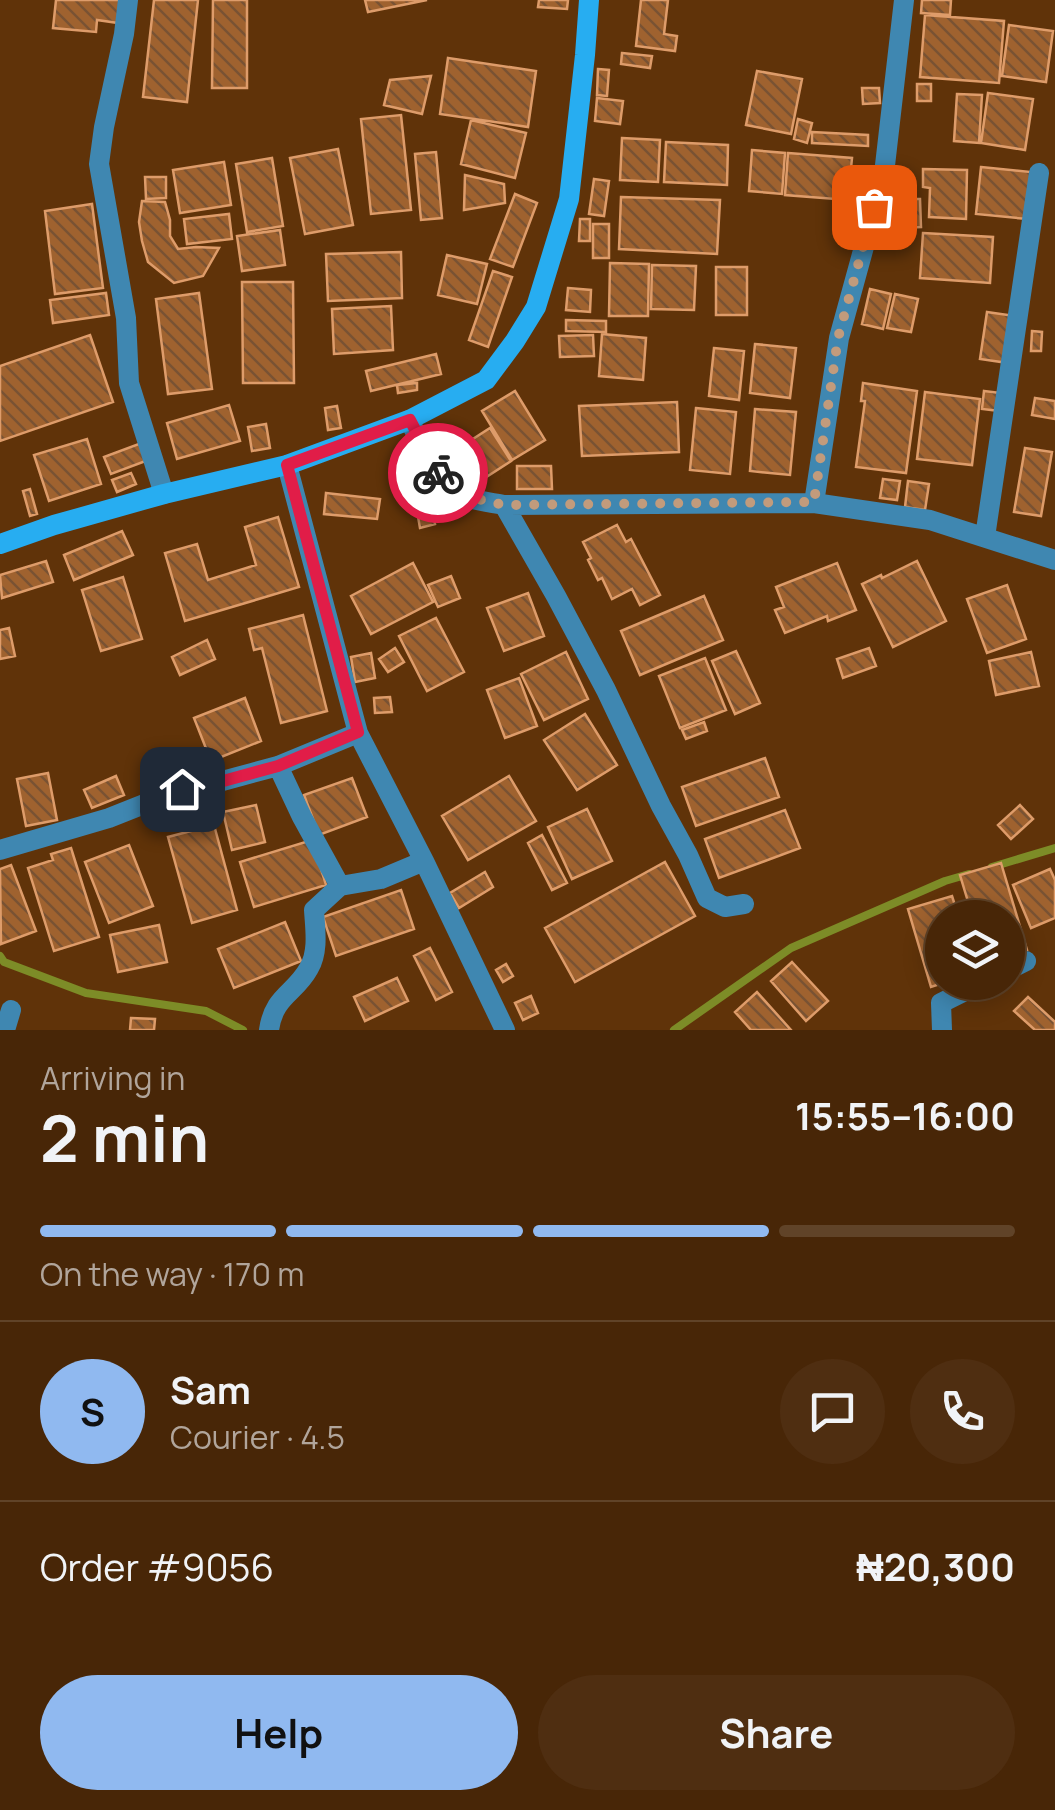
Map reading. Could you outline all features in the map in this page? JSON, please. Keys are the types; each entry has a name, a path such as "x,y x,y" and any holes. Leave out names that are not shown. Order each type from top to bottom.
{"street":[{"path":"128,0 99,164 126,318 129,382 164,494"},
{"path":"0,544 164,494 287,465 410,420 486,380 536,306 568,199 588,0"},
{"path":"814,502 838,338 884,174 904,0"},
{"path":"985,537 1039,172"},
{"path":"410,420 452,493 504,505 814,502 930,520 1055,560"},
{"path":"287,465 358,732 505,1030"},
{"path":"504,505 606,690 707,898 726,908 744,904"},
{"path":"0,850 109,818 182,789 278,766 358,732"},
{"path":"278,766 340,886"},
{"path":"269,1030 277,1003 310,968 316,947 314,910 340,886 381,879 424,860"},
{"path":"942,1030 942,1003 948,1000"}],"building":[{"path":"56,0 120,0 118,23 97,20 96,32 53,28"},
{"path":"154,0 198,0 187,102 143,97"},
{"path":"213,0 247,0 247,88 212,88"},
{"path":"365,0 427,0 368,12"},
{"path":"539,0 568,0 567,9 538,7"},
{"path":"641,0 668,0 664,34 677,36 675,51 636,46"},
{"path":"922,0 951,0 950,15 921,13"},
{"path":"925,15 1004,21 999,83 920,77"},
{"path":"1009,25 1053,31 1046,82 1002,76"},
{"path":"622,53 652,56 650,68 621,64"},
{"path":"448,58 536,71 528,127 440,114"},
{"path":"598,69 609,70 607,96 597,95"},
{"path":"757,71 802,79 791,134 746,125"},
{"path":"431,76 422,114 384,105 390,80"},
{"path":"917,84 931,84 931,101 917,101"},
{"path":"862,88 879,88 880,103 863,104"},
{"path":"988,93 1033,99 1025,150 981,143"},
{"path":"957,94 982,95 979,143 954,141"},
{"path":"597,98 623,101 620,124 595,121"},
{"path":"401,115 411,210 371,214 361,119"},
{"path":"798,119 812,123 807,143 794,139"},
{"path":"471,120 526,133 515,178 461,164"},
{"path":"812,132 868,135 868,146 812,143"},
{"path":"622,138 660,140 658,182 620,180"},
{"path":"666,142 728,145 727,185 664,182"},
{"path":"338,149 353,225 305,234 290,158"},
{"path":"752,150 785,153 782,194 749,191"},
{"path":"436,152 442,218 421,220 415,154"},
{"path":"788,153 852,158 848,200 785,195"},
{"path":"272,158 283,226 247,232 236,164"},
{"path":"224,162 231,205 180,213 173,170"},
{"path":"981,167 1031,172 1027,219 976,214"},
{"path":"923,169 967,170 966,219 929,217 930,188 923,187"},
{"path":"465,175 504,184 505,203 464,210"},
{"path":"145,177 166,177 166,198 146,199"},
{"path":"594,179 609,181 604,216 589,214"},
{"path":"515,194 537,203 513,267 490,259"},
{"path":"621,197 720,200 717,254 619,249"},
{"path":"898,199 920,199 921,227 899,228"},
{"path":"142,201 165,202 170,236 178,249 219,248 203,276 174,283 148,262 139,222"},
{"path":"92,204 103,288 55,294 45,211"},
{"path":"229,214 232,239 187,244 184,219"},
{"path":"580,219 590,219 590,241 579,241"},
{"path":"593,224 609,224 609,258 593,258"},
{"path":"280,230 285,265 242,271 237,236"},
{"path":"923,233 993,237 990,283 920,278"},
{"path":"401,252 402,298 328,301 326,254"},
{"path":"447,255 487,264 477,304 438,295"},
{"path":"610,263 649,264 648,316 609,316"},
{"path":"652,265 696,266 694,310 651,309"},
{"path":"716,267 747,267 747,315 716,315"},
{"path":"493,271 512,277 488,347 469,340"},
{"path":"242,282 293,282 294,383 243,383"},
{"path":"568,288 591,290 590,312 566,310"},
{"path":"870,289 891,294 883,329 862,324"},
{"path":"106,293 109,315 53,323 50,300"},
{"path":"199,293 212,389 168,394 156,299"},
{"path":"895,294 918,299 911,332 887,328"},
{"path":"391,306 393,350 334,354 332,309"},
{"path":"987,312 1015,316 1008,363 980,359"},
{"path":"566,320 606,321 606,332 566,331"},
{"path":"1032,331 1042,332 1041,351 1031,351"},
{"path":"602,334 646,338 643,380 599,376"},
{"path":"90,335 113,402 0,441 0,366"},
{"path":"593,335 594,356 560,357 559,336"},
{"path":"755,344 796,348 790,398 750,393"},
{"path":"714,348 744,351 739,400 709,396"},
{"path":"436,354 441,374 371,391 366,371"},
{"path":"417,383 417,390 398,393 397,385"},
{"path":"863,383 917,391 906,473 856,467 865,401 861,401"},
{"path":"515,391 545,440 512,460 482,411"},
{"path":"984,391 1001,393 1000,411 982,409"},
{"path":"925,392 980,399 972,465 917,459"},
{"path":"1035,398 1055,401 1055,419 1032,415"},
{"path":"677,402 679,452 582,456 579,406"},
{"path":"229,405 240,441 177,459 167,423"},
{"path":"337,406 341,428 328,430 325,408"},
{"path":"696,408 736,412 730,474 690,470"},
{"path":"755,409 796,412 790,475 750,471"},
{"path":"266,424 270,448 252,451 248,427"},
{"path":"490,428 511,461 477,483 456,450"},
{"path":"87,439 101,484 49,501 34,455"},
{"path":"144,442 151,459 111,474 104,457"},
{"path":"1025,448 1052,452 1041,516 1014,512"},
{"path":"517,466 551,466 552,489 517,489"},
{"path":"131,473 136,484 117,492 112,480"},
{"path":"883,479 900,481 897,500 880,498"},
{"path":"908,481 929,484 925,510 905,507"},
{"path":"30,489 37,514 30,516 23,491"},
{"path":"326,493 380,499 377,519 324,514"},
{"path":"432,508 435,524 420,528 417,511"},
{"path":"278,517 299,587 185,621 165,553 197,544 208,580 256,565 245,527"},
{"path":"617,525 626,542 631,539 660,595 640,605 632,589 612,599 588,560 591,558 583,542"},
{"path":"122,531 133,555 74,580 64,555"},
{"path":"46,561 53,582 2,598 0,575"},
{"path":"917,561 946,621 893,647 862,584"},
{"path":"413,563 433,602 371,634 351,596"},
{"path":"837,563 856,610 828,621 827,616 785,633 775,610 784,607 776,587"},
{"path":"451,576 460,598 438,607 428,585"},
{"path":"123,577 142,639 101,651 82,590"},
{"path":"1007,585 1026,639 987,653 967,599"},
{"path":"528,593 544,636 504,651 487,608"},
{"path":"704,596 723,640 640,675 621,631"},
{"path":"303,615 327,711 281,723 262,648 254,650 249,629"},
{"path":"436,618 464,672 427,691 399,636"},
{"path":"9,628 15,656 0,659 0,630"},
{"path":"207,640 215,659 180,675 172,657"},
{"path":"395,648 404,662 388,672 379,659"},
{"path":"869,648 876,666 843,678 837,659"},
{"path":"736,651 760,703 735,714 712,661"},
{"path":"566,652 588,699 544,720 521,674"},
{"path":"1031,652 1039,686 996,695 989,661"},
{"path":"371,653 375,678 355,682 351,657"},
{"path":"705,658 726,710 680,728 659,676"},
{"path":"519,678 537,726 505,738 487,690"},
{"path":"390,697 392,712 375,713 374,698"},
{"path":"245,698 261,741 211,761 194,718"},
{"path":"585,714 617,765 577,790 544,740"},
{"path":"704,722 707,731 686,739 682,730"},
{"path":"765,758 779,797 696,826 682,787"},
{"path":"48,773 57,820 26,826 17,779"},
{"path":"116,776 124,795 92,808 84,790"},
{"path":"509,776 536,821 468,860 442,816"},
{"path":"352,778 367,817 319,835 304,795"},
{"path":"256,805 265,842 232,850 223,812"},
{"path":"1020,805 1033,819 1011,839 998,825"},
{"path":"587,809 612,861 572,879 548,827"},
{"path":"785,810 800,848 719,878 705,839"},
{"path":"214,825 237,910 192,923 168,837"},
{"path":"542,835 567,883 552,890 528,843"},
{"path":"312,840 326,885 254,907 240,862"},
{"path":"129,845 153,906 109,923 85,862"},
{"path":"71,848 99,937 54,951 28,868 53,860 51,854"},
{"path":"665,862 695,916 575,982 545,928"},
{"path":"1001,863 1012,900 968,900 960,875"},
{"path":"11,865 36,931 1,944 0,869"},
{"path":"1050,869 1055,880 1055,918 1031,928 1025,900 1019,900 1013,885"},
{"path":"485,872 493,887 459,908 450,893"},
{"path":"401,890 414,929 336,956 323,917"},
{"path":"925,904 925,967 908,909"},
{"path":"285,922 301,961 234,988 218,949"},
{"path":"159,925 167,962 118,972 110,935"},
{"path":"430,948 452,992 436,1000 414,956"},
{"path":"792,962 828,1001 806,1021 771,981"},
{"path":"506,964 513,976 503,982 496,970"},
{"path":"397,978 408,1001 365,1021 354,997"},
{"path":"757,992 791,1030 751,1030 735,1012"},
{"path":"531,996 538,1013 523,1020 515,1003"},
{"path":"1028,997 1055,1022 1055,1030 1035,1030 1014,1011"},
{"path":"131,1018 155,1019 154,1030 130,1030"}],"waterway":[{"path":"992,867 1055,848"},
{"path":"674,1030 791,948 969,874"},
{"path":"0,956 4,962 86,993 206,1011 243,1030"}],"way so far":[{"path":"438,473 452,493 504,505 814,502 838,338 874,207"}],"route":[{"path":"182,789 278,766 358,732 287,465 410,420 438,473"}]}
